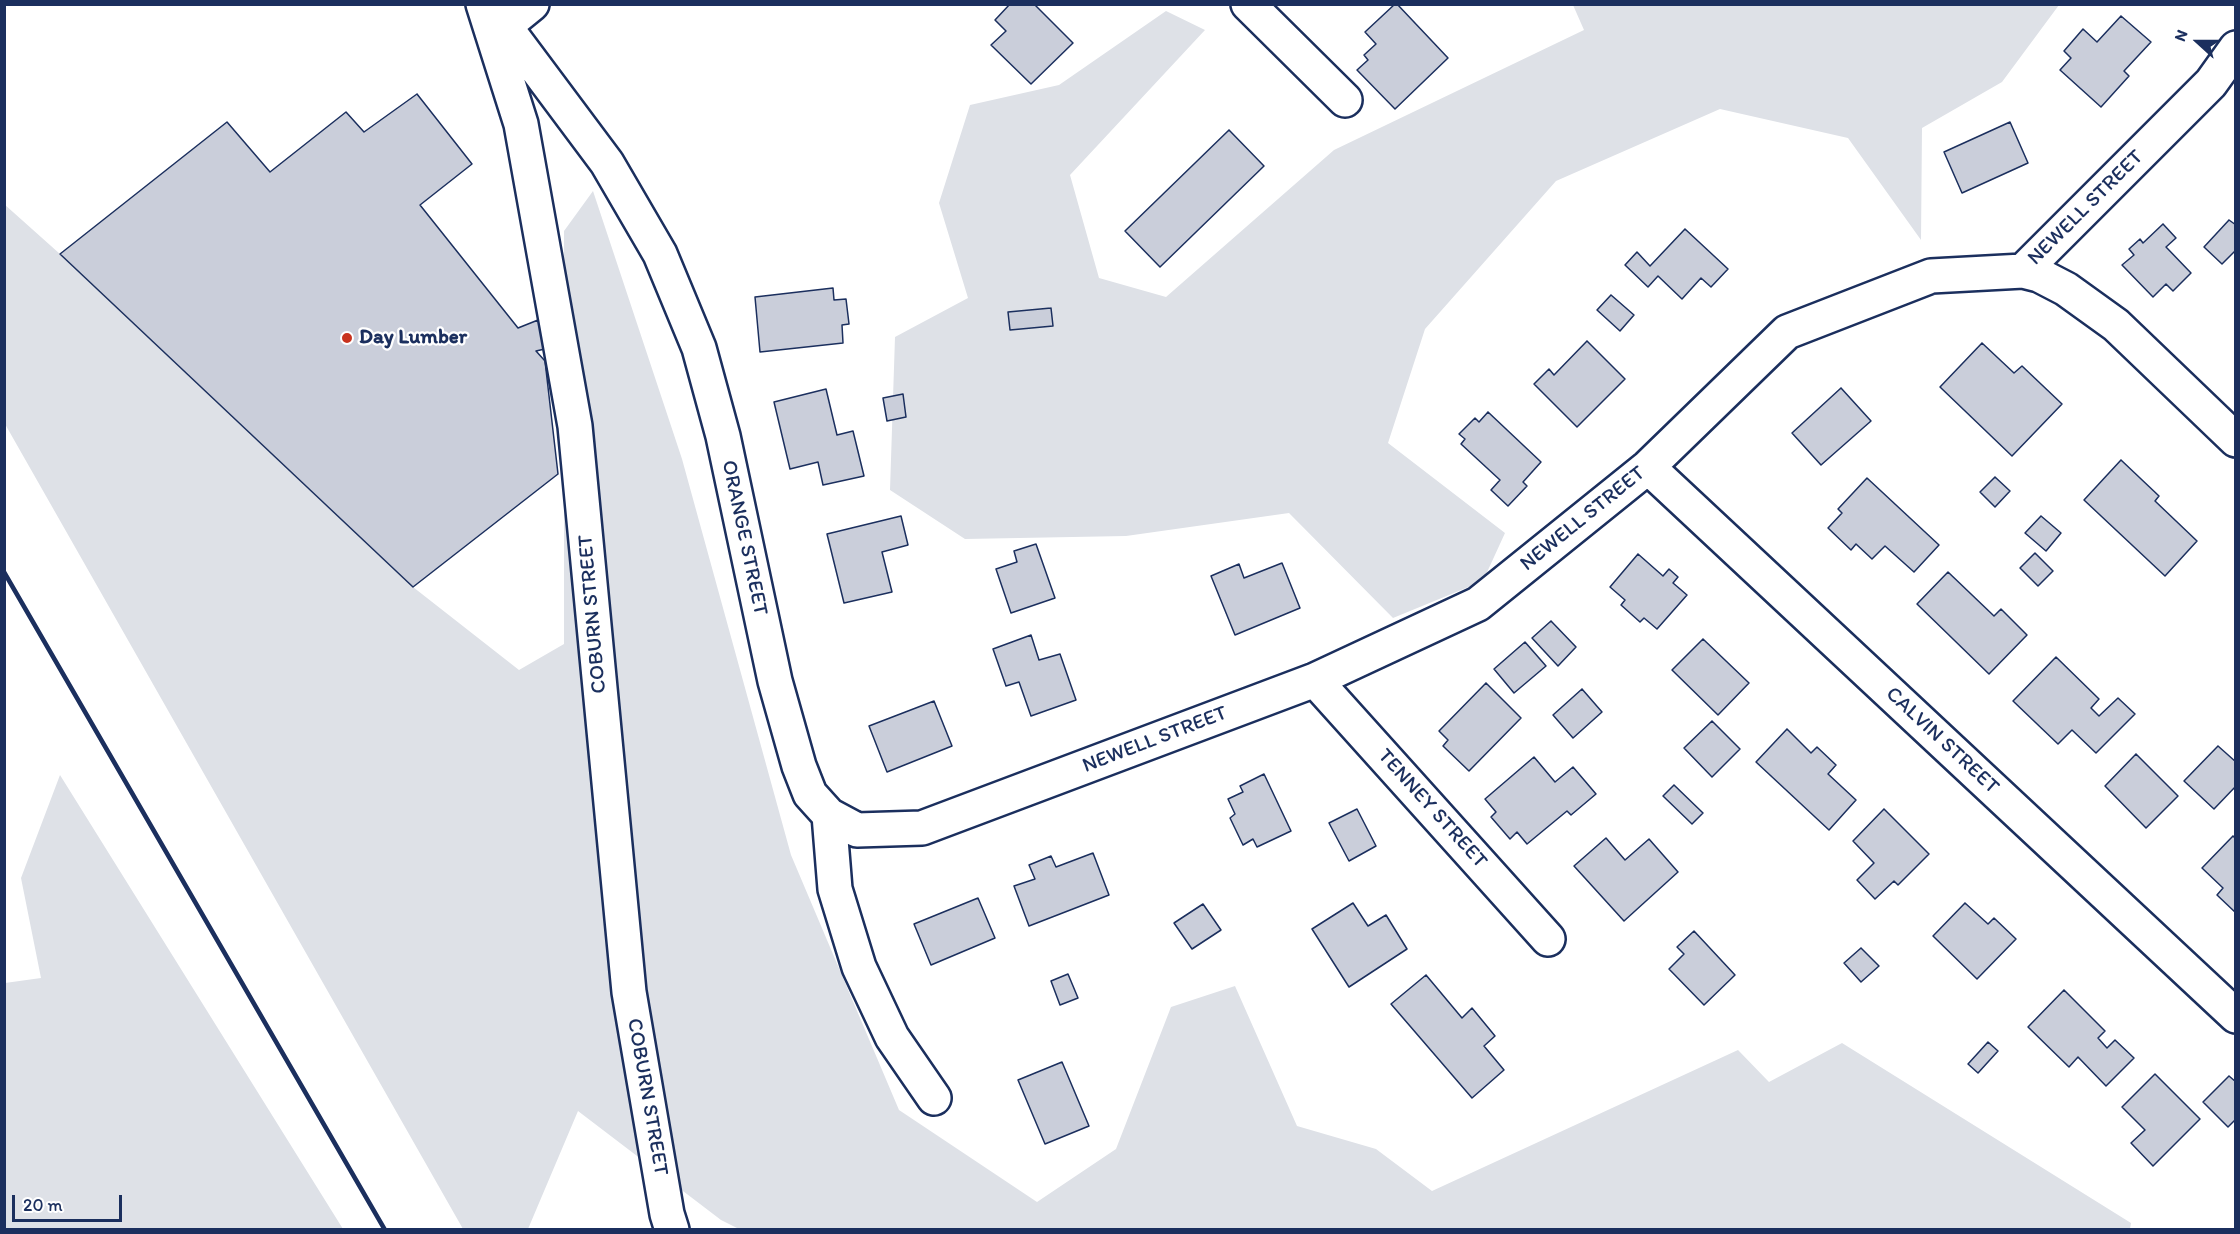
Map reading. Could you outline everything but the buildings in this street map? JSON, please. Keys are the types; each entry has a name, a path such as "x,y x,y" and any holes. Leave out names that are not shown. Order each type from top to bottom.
{"street":[{"path":"492,12 532,4"},
{"name":"ORANGE STREET","path":"492,12 607,163 660,254 699,348 723,436 775,681 799,766 810,794 829,815"},
{"name":"COBURN STREET","path":"492,12 521,124 575,426 629,992 667,1214 672,1230"},
{"path":"1258,15 1345,100"},
{"name":"NEWELL STREET","path":"829,815 857,830 922,828 1315,680 1478,604 1648,467 1787,332 1931,276 2023,271 2211,82 2235,48"},
{"path":"2023,271 2039,275 2066,289 2116,325 2235,440"},
{"name":"CALVIN STREET","path":"1648,467 2235,1016"},
{"name":"TENNEY STREET","path":"1315,680 1548,939"},
{"path":"829,815 835,889 859,967 892,1037 934,1098"}],"shaded area":[{"path":"1573,5 2059,5 2002,82 1922,128 1921,240 1848,138 1720,109 1556,181 1425,329 1388,443 1505,533 1483,581 1393,618 1289,513 1126,536 965,539 890,490 895,337 968,298 939,203 970,105 1059,85 1166,11 1205,30 1070,175 1099,278 1166,297 1334,150 1584,30"},
{"path":"593,191 682,459 791,855 899,1110 1037,1202 1116,1149 1171,1007 1235,986 1297,1126 1376,1149 1432,1191 1738,1050 1769,1082 1842,1043 2131,1223 2130,1229 739,1229 721,1220 578,1111 528,1229 463,1229 5,424 4,204 413,587 519,670 564,644 564,231"},
{"path":"60,775 343,1229 5,1229 5,983 41,978 21,878"}],"railway":[{"path":"4,572 385,1230"}],"place":[{"name":"Day Lumber","path":"347,338"}]}
